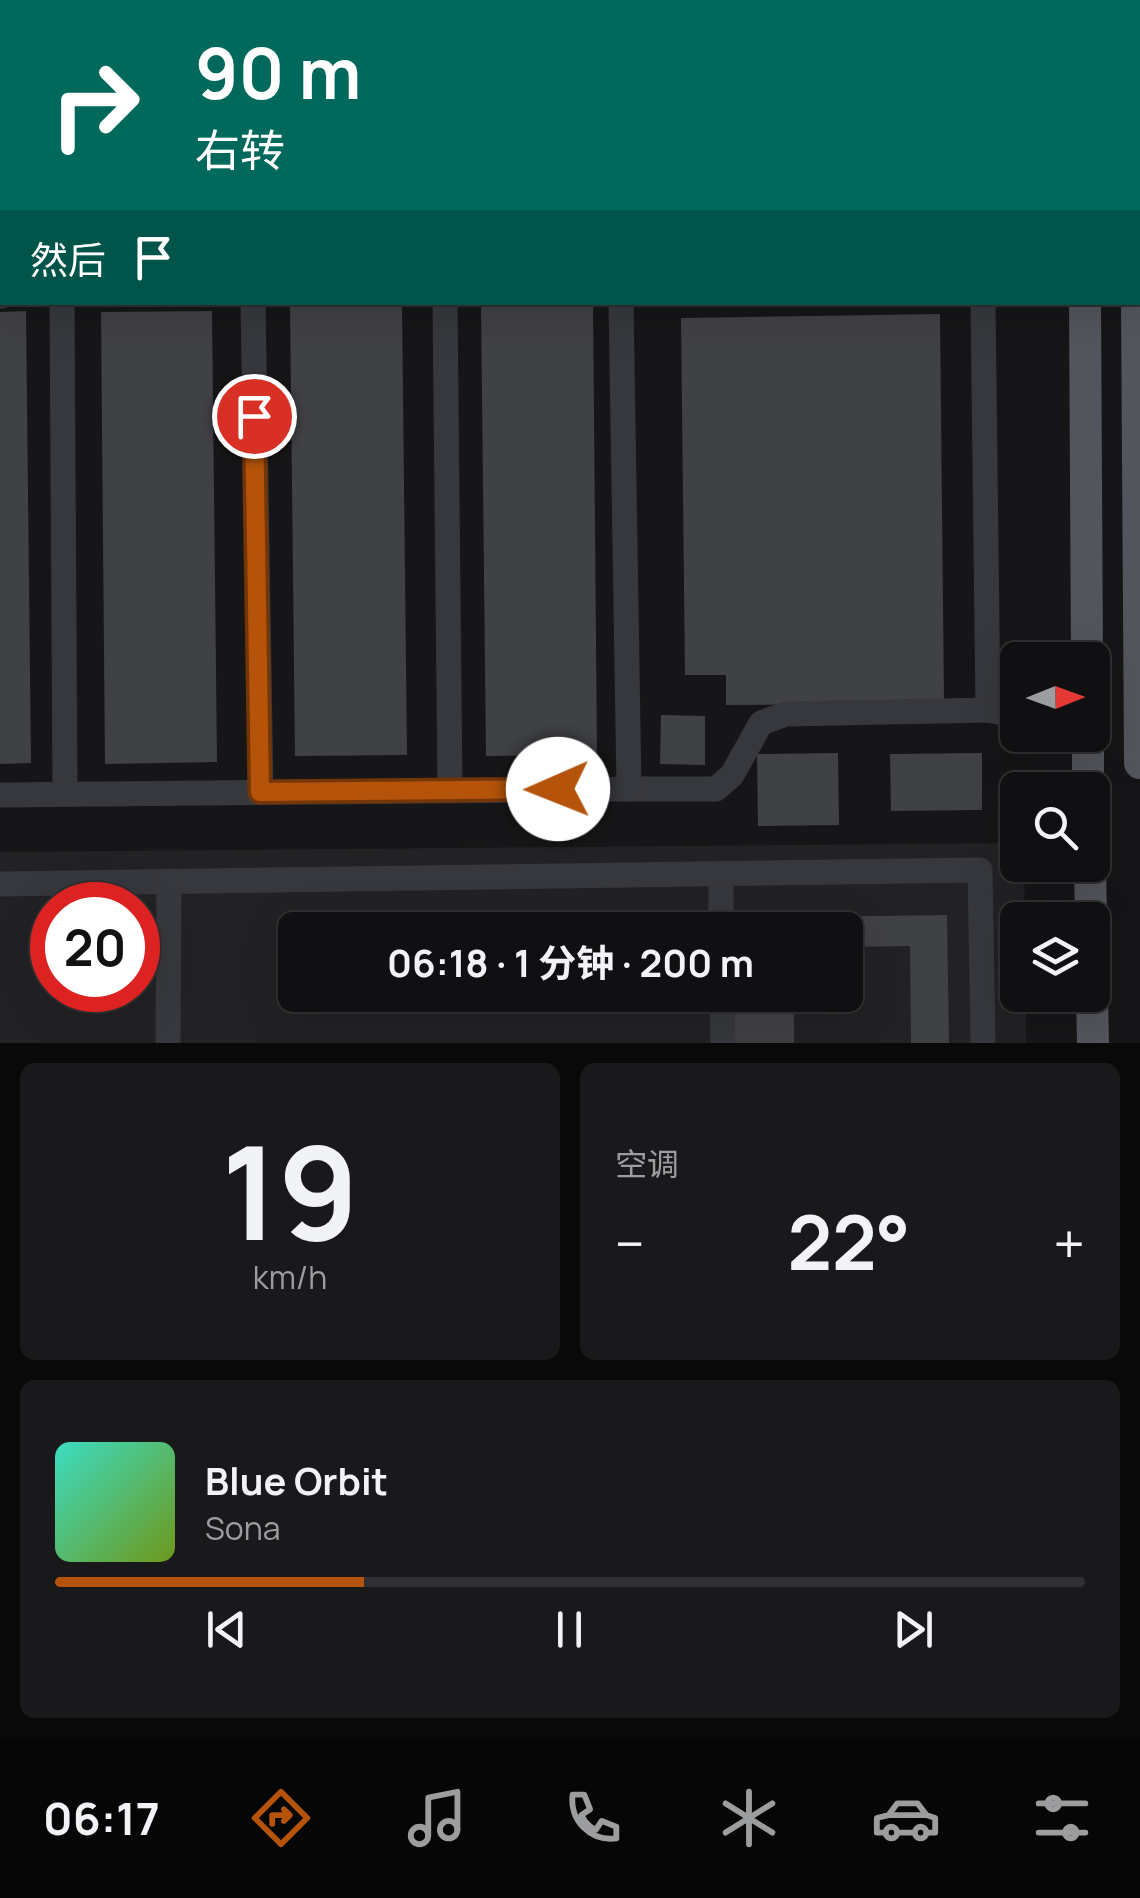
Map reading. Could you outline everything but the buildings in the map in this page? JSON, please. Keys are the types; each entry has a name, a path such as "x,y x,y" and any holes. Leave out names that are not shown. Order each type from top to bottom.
{"main road":[{"path":"1085,305 1087,642"},
{"path":"1136,305 1140,763"},
{"path":"1092,1012 1093,1043"}],"lane":[{"path":"62,305 65,794"},
{"path":"253,305 260,792"},
{"path":"445,305 450,790"},
{"path":"621,305 629,788"},
{"path":"983,305 988,710"},
{"path":"0,795 629,788 703,792 716,789 732,775 755,729 766,720 786,714 1000,712"},
{"path":"0,884 980,870 983,1043"},
{"path":"720,874 721,912"},
{"path":"168,1043 169,882"},
{"path":"722,1012 722,1043"}],"shaded area":[{"path":"1000,843 1000,882 1024,882 1025,902 1000,902 1000,1012 1026,1012 1026,1043 0,1043 0,852"}],"route":[{"path":"254,416 260,792 558,789"}]}
